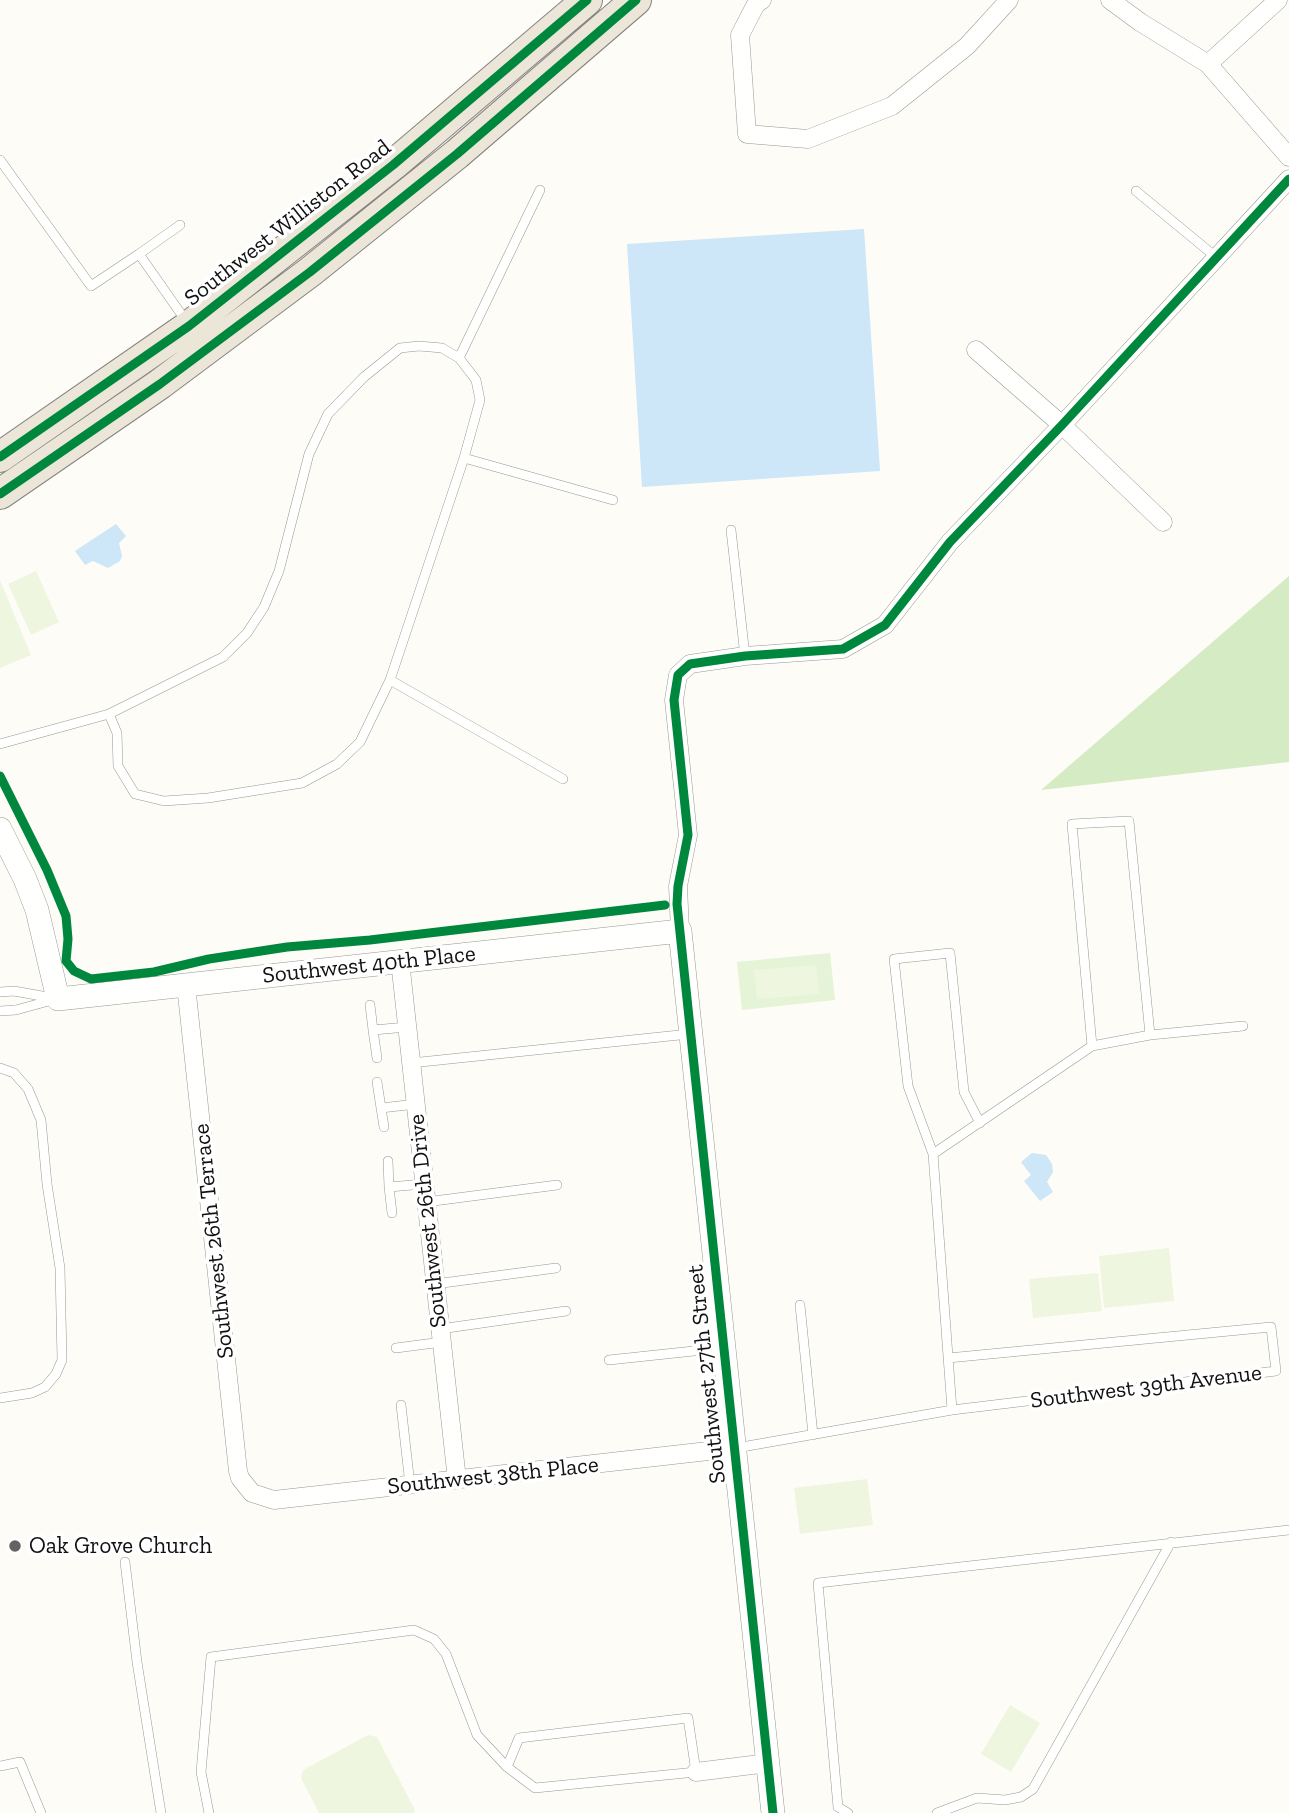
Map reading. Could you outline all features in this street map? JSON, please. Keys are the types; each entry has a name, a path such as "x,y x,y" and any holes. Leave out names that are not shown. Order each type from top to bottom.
{"highway":[{"name":"Southwest Williston Road","path":"0,457 189,326 393,165 587,0"},
{"path":"0,494 160,384 310,272 457,154 636,0"}],"street":[{"path":"762,0 755,4 740,35 747,134 808,139 892,106 967,46 1009,0"},
{"path":"1110,0 1140,23 1208,64 1289,157"},
{"path":"1208,64 1278,0"},
{"path":"680,931 678,886 688,835 674,701 678,675 690,664 745,656 843,649 885,625 950,542 1289,179"},
{"path":"976,350 1062,425 1163,522"},
{"path":"0,829 37,910 58,999"},
{"name":"Southwest 40th Place","path":"58,999 680,931"},
{"name":"Southwest 27th Street","path":"680,931 773,1813"},
{"name":"Southwest 26th Drive","path":"400,961 457,1480"},
{"name":"Southwest 26th Terrace","path":"186,985 238,1471 252,1493"},
{"name":"Southwest 38th Place","path":"252,1493 274,1500 735,1448"},
{"path":"696,1772 768,1763"}],"lane":[{"path":"0,160 91,286 180,225"},
{"path":"458,358 541,190"},
{"path":"1136,191 1217,258"},
{"path":"139,254 189,326"},
{"path":"0,744 109,714 223,657 247,633 264,607 279,571 309,453 328,414 364,377 400,348 442,348 458,358 476,380 480,400 464,458 390,680 360,742 337,764 302,783 208,798 164,801 135,794 118,766 117,733 109,714"},
{"path":"464,458 612,500"},
{"path":"731,530 745,656"},
{"path":"390,680 563,779"},
{"path":"1092,1046 1072,824 1129,821 1150,1035"},
{"path":"952,1410 933,1154 908,1086 894,959 950,953 964,1092 980,1123"},
{"name":"Southwest 40th Place","path":"0,992 14,991 58,999"},
{"name":"Southwest 40th Place","path":"0,1011 16,1010 58,999"},
{"path":"370,1005 377,1058"},
{"path":"933,1154 1092,1046 1150,1035 1243,1026"},
{"path":"373,1030 407,1027"},
{"path":"411,1063 690,1034"},
{"path":"0,1068 14,1073 28,1088 41,1120 47,1184 60,1268 62,1360 56,1374 45,1387 32,1393 0,1398"},
{"path":"377,1082 384,1127"},
{"path":"382,1108 416,1104"},
{"path":"387,1161 392,1213"},
{"path":"390,1187 425,1193 557,1185"},
{"path":"435,1284 556,1268"},
{"path":"800,1306 813,1434"},
{"path":"396,1348 441,1336 566,1311"},
{"name":"Southwest 39th Avenue","path":"735,1448 952,1410 1276,1371 1271,1326 948,1358"},
{"path":"609,1360 724,1348"},
{"path":"401,1405 410,1485"},
{"path":"848,1813 838,1807 818,1583 1289,1530"},
{"path":"937,1813 977,1798 1005,1800 1021,1797 1033,1789 1171,1542"},
{"path":"125,1562 137,1662 161,1813"},
{"path":"209,1813 201,1772 211,1657 414,1630 434,1639 446,1654 477,1735 507,1766 535,1788 696,1772 688,1718 519,1738 507,1766"},
{"path":"0,1766 20,1762 41,1813"}],"green space":[{"path":"36,571 59,622 31,635 8,584"},
{"path":"1289,576 1289,762 1041,790"},
{"path":"0,580 31,655 0,668"},
{"path":"830,953 835,1000 742,1010 737,962"},
{"path":"816,965 819,994 757,999 754,970"},
{"path":"1169,1248 1174,1301 1104,1308 1099,1256"},
{"path":"1098,1273 1102,1311 1033,1318 1029,1279"},
{"path":"867,1479 873,1525 800,1534 794,1488"},
{"path":"1010,1705 1040,1723 1011,1772 981,1754"},
{"path":"368,1735 377,1737 415,1810 414,1813 319,1813 301,1778 303,1770"}],"water":[{"path":"864,229 880,471 642,487 627,244"},
{"path":"116,524 126,536 119,543 122,556 120,561 108,568 93,561 85,565 75,551"},
{"path":"1032,1153 1046,1155 1052,1164 1053,1172 1047,1182 1053,1192 1040,1201 1024,1181 1031,1175 1021,1162"}],"cycle path":[{"path":"0,457 189,326 393,165 587,0"},
{"path":"0,494 160,384 310,272 457,154 636,0"},
{"path":"773,1813 677,904 688,835 674,700 678,675 690,664 745,656 843,649 885,625 950,542 1289,179"},
{"path":"0,776 47,870 66,916 66,961 74,971 91,979 154,972 209,959 287,947 370,940 665,905"}],"place":[{"name":"Oak Grove Church","path":"15,1546"}]}
